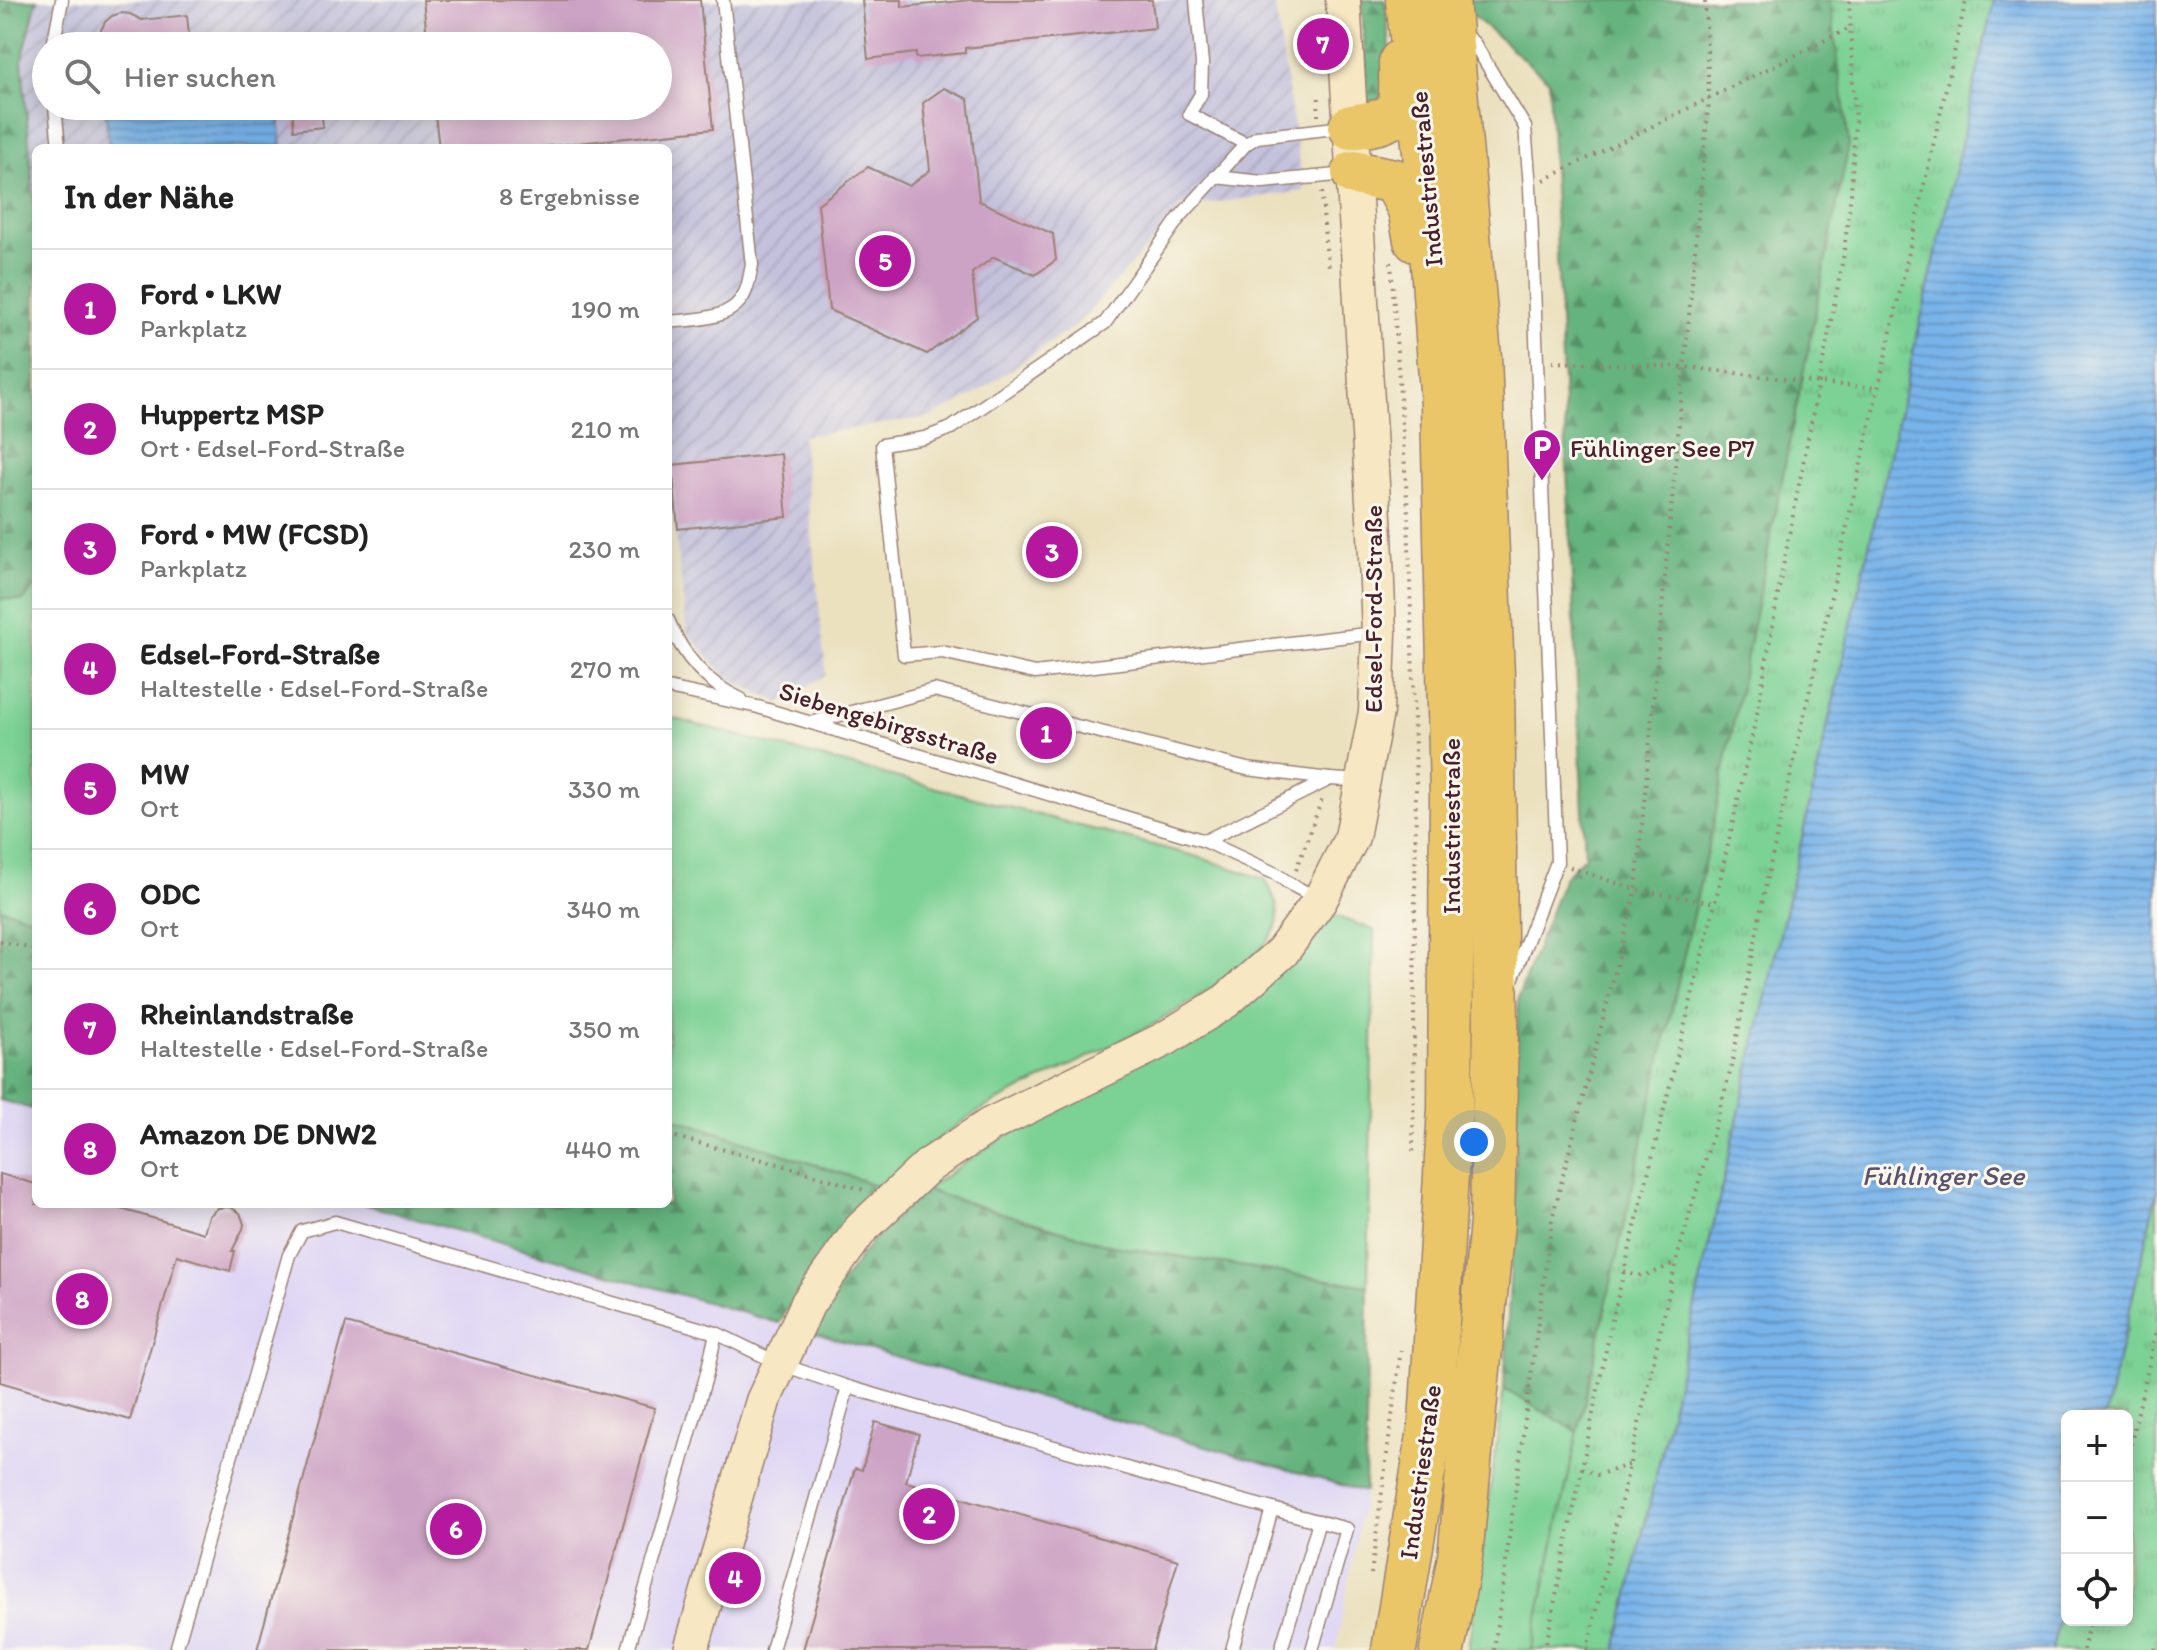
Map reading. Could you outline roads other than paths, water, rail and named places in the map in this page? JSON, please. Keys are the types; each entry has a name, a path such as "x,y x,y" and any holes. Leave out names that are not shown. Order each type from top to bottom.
{"highway":[{"path":"1351,127 1379,123 1395,115 1402,97 1401,0"},
{"name":"Industriestraße","path":"1394,1650 1431,1423 1450,1109 1452,797 1443,406 1425,152 1408,0"},
{"name":"Industriestraße","path":"1442,1650 1460,1557 1492,1222 1496,1024 1492,676 1479,357 1448,11"},
{"path":"1354,173 1395,181 1410,209 1443,406"}],"street":[{"name":"Edsel-Ford-Straße","path":"691,1650 763,1401 808,1303 861,1229 928,1166 990,1125 1165,1039 1226,1001 1282,952 1320,900 1352,837 1347,780 1376,712 1379,633 1343,0"}],"lane":[{"path":"56,32 62,0"},
{"path":"672,322 713,317 734,308 746,293 752,265 723,0"},
{"path":"1196,0 1202,63 1201,94 1189,114 1246,144"},
{"path":"1448,11 1474,43 1525,127 1530,187 1557,862 1496,1024"},
{"path":"56,120 59,144"},
{"path":"1351,127 1257,137 1246,144 1179,218 1105,323 951,428 925,438 882,445 904,655 942,652 1035,673 1379,633"},
{"path":"1215,177 1263,182 1354,173"},
{"path":"672,630 677,643 700,672 731,694 758,707"},
{"path":"672,689 758,707"},
{"path":"811,723 934,690 1247,769 1347,780"},
{"name":"Siebengebirgsstraße","path":"758,707 1205,841 1276,874 1320,900"},
{"path":"1205,841 1347,780"},
{"path":"176,1650 289,1255 302,1231 335,1222 716,1333 780,1364 848,1387 1347,1529 1312,1650"},
{"path":"628,1650 716,1333"},
{"path":"772,1650 848,1387"},
{"path":"1232,1650 1272,1509"},
{"path":"1281,1650 1319,1521"}],"water":[{"name":"Fühlinger See","path":"1994,0 2157,0 2157,1191 2106,1410 2061,1410 2061,1610 2052,1650 1616,1650"},
{"path":"106,120 279,120 282,144 109,144"}],"place":[{"name":"Rheinlandstraße","path":"1323,44"},
{"name":"MW","path":"885,261"},
{"name":"Fühlinger See P7","path":"1542,482"},
{"name":"Ford • MW (FCSD)","path":"1052,552"},
{"name":"Ford • LKW","path":"1046,733"},
{"name":"Amazon DE DNW2","path":"82,1299"},
{"name":"Huppertz MSP","path":"929,1514"},
{"name":"ODC","path":"456,1529"},
{"name":"Edsel-Ford-Straße","path":"735,1578"}]}
